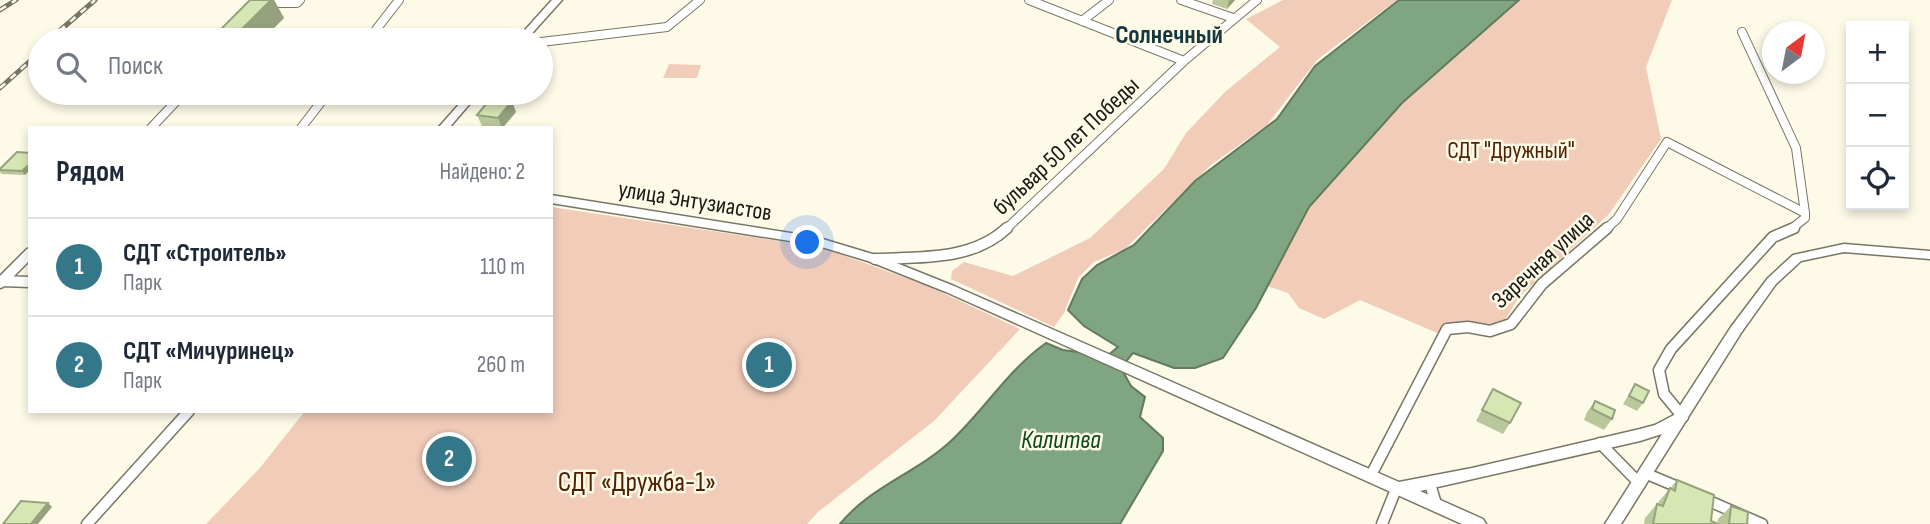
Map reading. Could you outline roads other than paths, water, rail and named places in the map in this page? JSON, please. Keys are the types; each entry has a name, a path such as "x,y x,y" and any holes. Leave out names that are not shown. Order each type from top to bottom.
{"main road":[{"path":"533,28 557,0"},
{"path":"445,126 463,105"},
{"name":"улица Энтузиастов","path":"553,200 816,241 875,259 1212,406"},
{"path":"1612,524 1644,479 1736,330 1772,281 1797,257 1844,248 1930,255"},
{"path":"1212,406 1478,524"},
{"path":"1396,489 1430,484 1600,443 1647,435 1683,417"}],"street":[{"path":"259,12 270,1 298,4 300,0"},
{"path":"377,28 399,0"},
{"path":"553,40 667,26 678,21 701,0"},
{"path":"1029,0 1184,61"},
{"path":"1082,21 1109,0"},
{"path":"1181,0 1233,18"},
{"name":"бульвар 50 лет Победы","path":"875,259 956,254 979,248 997,237 1184,61 1257,0"},
{"path":"1683,417 1664,394 1659,370 1671,349 1773,237 1803,218 1796,148 1742,32"},
{"path":"153,126 173,105"},
{"path":"302,126 318,105"},
{"name":"Заречная улица","path":"1370,477 1447,329 1468,327 1490,331 1511,324 1542,284 1617,219 1667,142 1803,218"},
{"path":"1,282 28,255"},
{"path":"1,282 28,282"},
{"path":"87,524 187,413"},
{"path":"1600,443 1644,479 1762,524"},
{"path":"1430,484 1437,507"},
{"path":"1382,524 1396,489"}],"water":[{"name":"Калитва","path":"1399,0 1519,0 1402,103 1309,207 1256,308 1223,358 1195,368 1174,368 1133,353 1121,368 1131,386 1145,397 1140,417 1163,438 1163,451 1120,524 840,524 866,499 924,462 952,440 1008,377 1046,343 1063,350 1107,356 1118,347 1084,326 1068,310 1082,279 1097,265 1134,245 1195,181 1277,119 1315,66"}],"railway":[{"path":"0,10 16,0"},
{"path":"63,28 95,0"},
{"path":"0,88 28,63"}],"place":[{"name":"СДТ «Строитель»","path":"769,365"},
{"name":"СДТ «Мичуринец»","path":"449,459"}],"district":[{"name":"Солнечный","path":"1169,35"}],"park label":[{"name":"СДТ \"Дружный\"","path":"1511,150"},
{"name":"СДТ «Дружба-1»","path":"637,482"}]}
